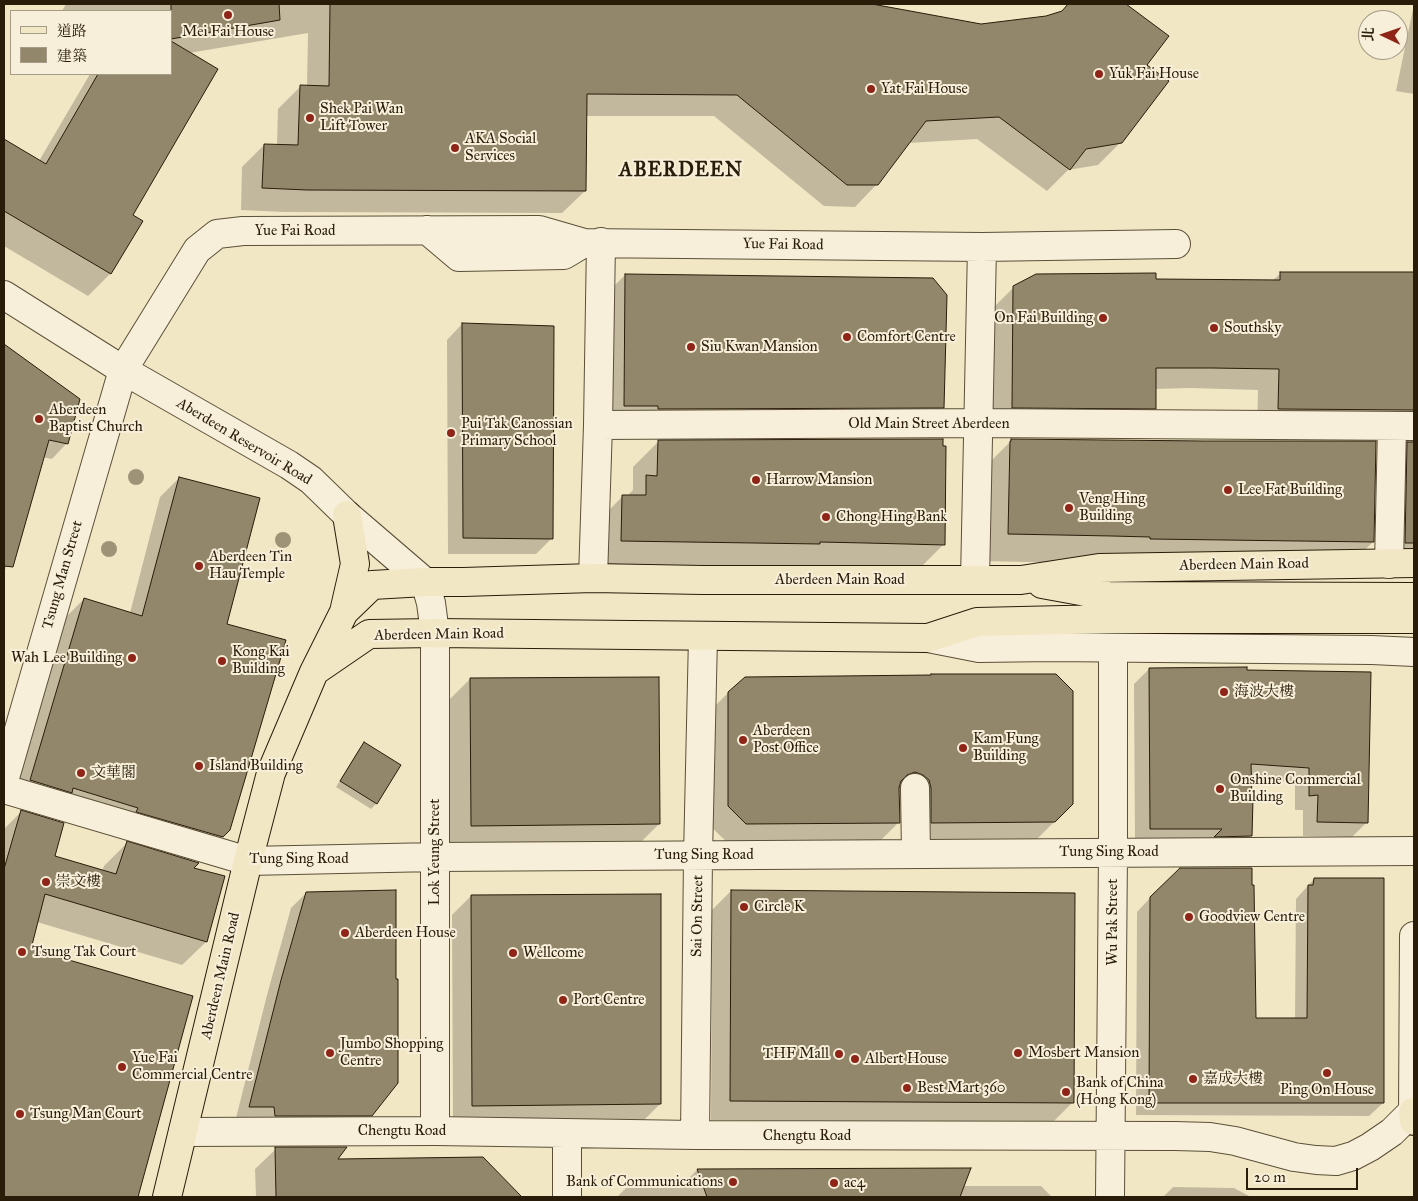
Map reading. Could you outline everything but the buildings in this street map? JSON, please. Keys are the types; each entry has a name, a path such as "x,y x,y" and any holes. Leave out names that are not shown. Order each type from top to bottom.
{"main road":[{"path":"344,612 355,564 347,515"},
{"name":"Aberdeen Main Road","path":"167,1197 271,773 314,672 344,612 372,585 593,578 1021,580 1099,568 1402,564"},
{"path":"1021,580 1108,596 1414,597"},
{"path":"928,638 977,622 1108,619 1414,619"},
{"name":"Aberdeen Main Road","path":"314,672 369,634 928,638"}],"street":[{"path":"427,230 459,257 583,247 598,425 593,578"},
{"name":"Yue Fai Road","path":"123,370 197,250 217,234 243,231 539,230 583,247 982,247 1176,244"},
{"path":"975,580 982,247"},
{"name":"Aberdeen Reservoir Road","path":"4,295 123,370 289,465 311,480 347,515 424,582"},
{"name":"Tsung Man Street","path":"4,780 123,370"},
{"name":"Old Main Street Aberdeen","path":"598,425 979,423 1403,426"},
{"path":"1402,564 1403,426"},
{"path":"424,582 431,603 435,633"},
{"name":"Lok Yeung Street","path":"435,633 435,1131"},
{"name":"Sai On Street","path":"695,1135 703,637"},
{"name":"Aberdeen Main Road","path":"928,638 978,648 1372,650 1414,652"},
{"name":"Wu Pak Street","path":"1110,1197 1113,648"},
{"path":"916,788 916,854"},
{"name":"Tung Sing Road","path":"4,789 248,861 434,857 1414,851"},
{"path":"1414,936 1414,1115"},
{"name":"Chengtu Road","path":"183,1132 435,1131 695,1135 1175,1136 1210,1137 1294,1157 1336,1161 1353,1156 1370,1147 1414,1115"},
{"path":"567,1134 567,1197"}],"place":[{"name":"Mei Fai House","path":"228,15"},
{"name":"Yuk Fai House","path":"1099,74"},
{"name":"Yat Fai House","path":"871,89"},
{"name":"Shek Pai Wan Lift Tower","path":"310,118"},
{"name":"AKA Social Services","path":"455,148"},
{"name":"On Fai Building","path":"1103,318"},
{"name":"Southsky","path":"1214,328"},
{"name":"Comfort Centre","path":"847,337"},
{"name":"Siu Kwan Mansion","path":"691,347"},
{"name":"Aberdeen Baptist Church","path":"39,419"},
{"name":"Pui Tak Canossian Primary School","path":"451,433"},
{"name":"Harrow Mansion","path":"756,480"},
{"name":"Lee Fat Building","path":"1228,490"},
{"name":"Veng Hing Building","path":"1069,508"},
{"name":"Chong Hing Bank","path":"826,517"},
{"name":"Aberdeen Tin Hau Temple","path":"199,566"},
{"name":"Wah Lee Building","path":"132,658"},
{"name":"Kong Kai Building","path":"222,661"},
{"name":"海波大樓","path":"1224,692"},
{"name":"Aberdeen Post Office","path":"743,740"},
{"name":"Kam Fung Building","path":"963,748"},
{"name":"Island Building","path":"199,766"},
{"name":"文華閣","path":"81,773"},
{"name":"Onshine Commercial Building","path":"1220,789"},
{"name":"崇文樓","path":"46,882"},
{"name":"Circle K","path":"744,907"},
{"name":"Goodview Centre","path":"1189,917"},
{"name":"Aberdeen House","path":"345,933"},
{"name":"Tsung Tak Court","path":"22,952"},
{"name":"Wellcome","path":"513,953"},
{"name":"Port Centre","path":"563,1000"},
{"name":"Jumbo Shopping Centre","path":"330,1053"},
{"name":"Mosbert Mansion","path":"1018,1053"},
{"name":"THF Mall","path":"839,1054"},
{"name":"Albert House","path":"855,1059"},
{"name":"Yue Fai Commercial Centre","path":"122,1067"},
{"name":"Ping On House","path":"1327,1073"},
{"name":"嘉成大樓","path":"1193,1079"},
{"name":"Best Mart 360","path":"907,1088"},
{"name":"Bank of China (Hong Kong)","path":"1066,1092"},
{"name":"Tsung Man Court","path":"20,1114"},
{"name":"Bank of Communications","path":"733,1182"},
{"name":"ac4","path":"834,1183"}],"district":[{"name":"ABERDEEN","path":"681,171"}]}
